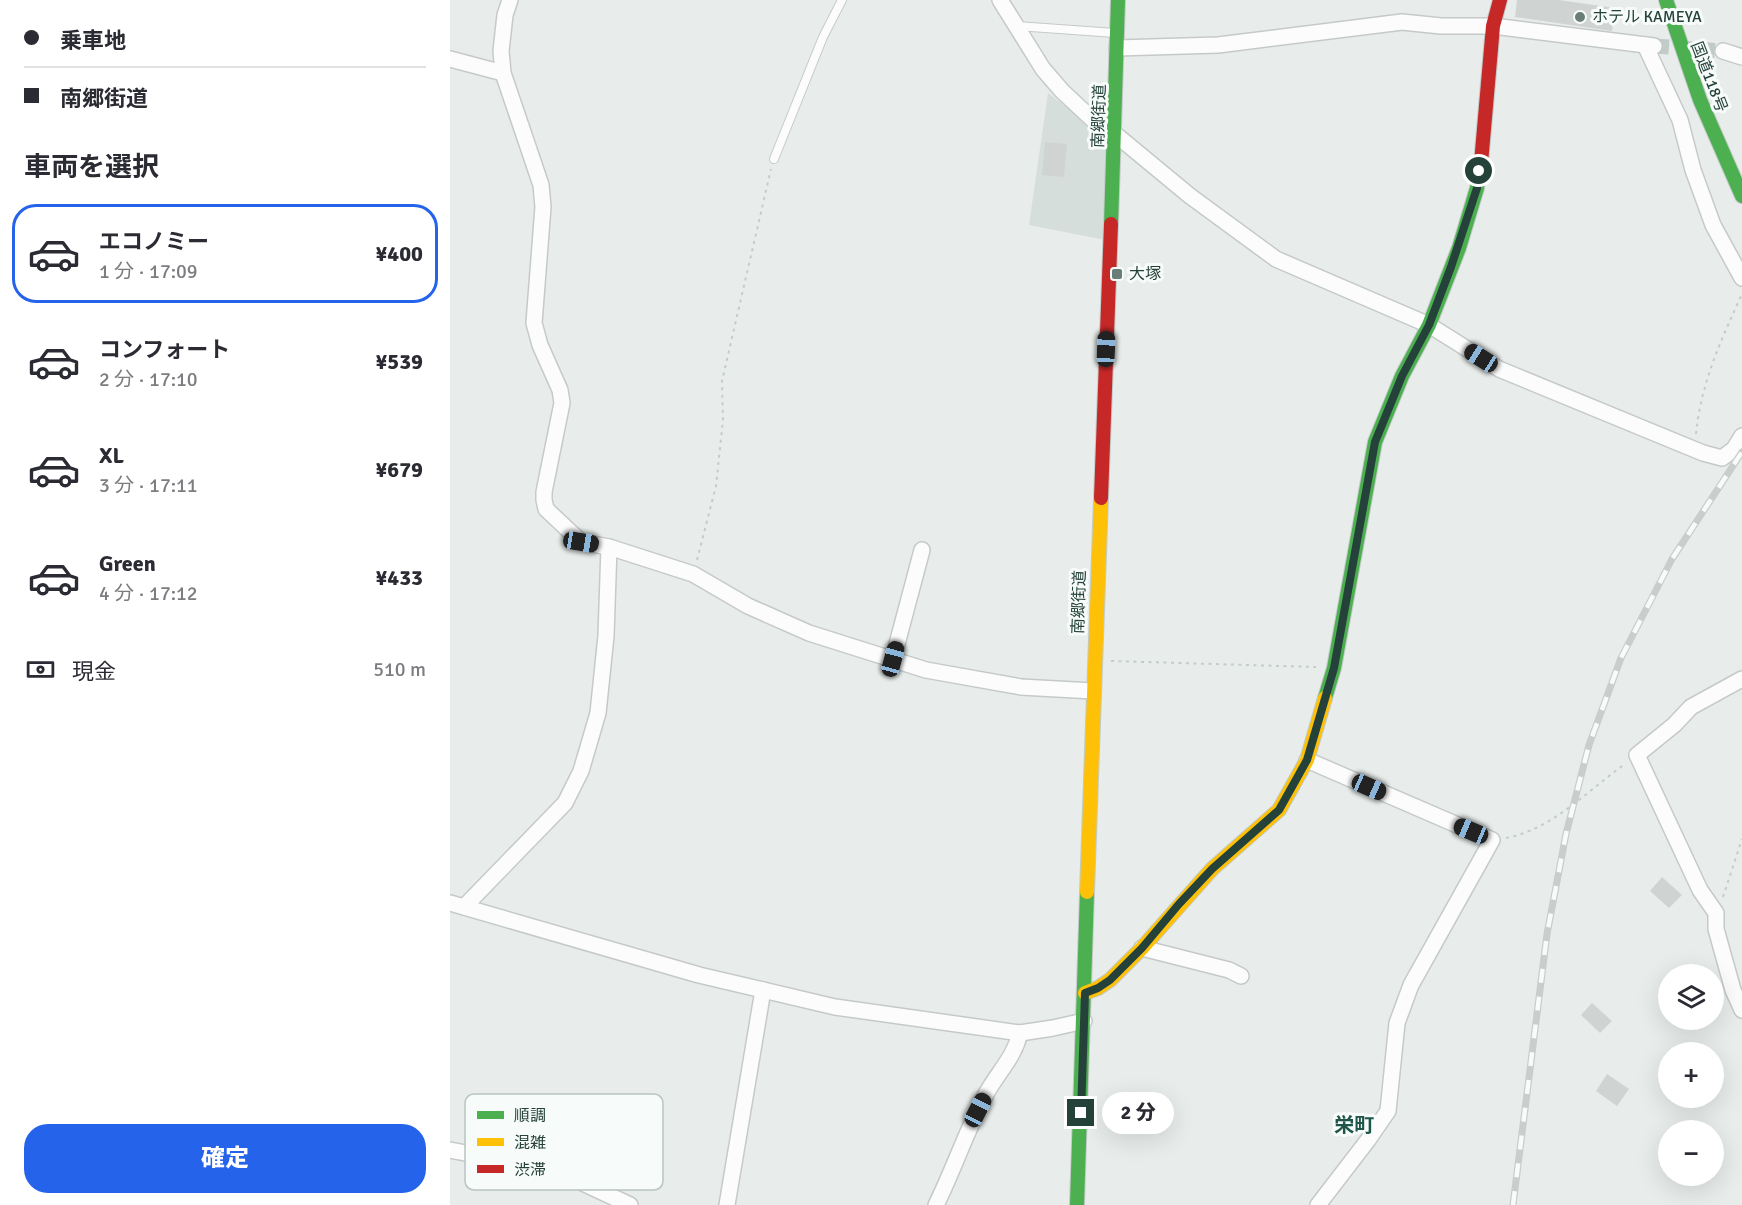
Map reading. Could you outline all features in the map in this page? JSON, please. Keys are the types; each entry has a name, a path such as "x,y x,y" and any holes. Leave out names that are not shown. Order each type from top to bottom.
{"main road":[{"name":"南郷街道","path":"1077,1205 1118,0"},
{"path":"1085,993 1110,980 1142,948 1212,869 1279,810 1307,760 1334,668 1375,442 1402,376 1429,325 1459,248 1477,188 1493,26 1500,0"},
{"name":"国道118号","path":"1666,0 1677,40 1708,123 1742,196"}],"street":[{"path":"510,0 505,15 501,51 503,74 541,185 543,207 534,324 540,345 561,390 562,403 544,492 546,509 581,542 609,547 693,574 748,606 809,633 926,670 1021,687 1093,691"},
{"path":"1000,0 1043,69 1062,91 1092,119 1115,134 1190,196 1276,259 1429,325 1499,369 1695,449 1722,458 1734,449 1742,436"},
{"path":"1117,41 1218,45 1402,22 1442,26 1493,26 1649,45 1680,120 1693,170 1713,225 1742,278"},
{"path":"1724,51 1742,57"},
{"path":"450,59 503,74"},
{"path":"457,905 565,803 581,771 598,712 606,636 609,547"},
{"path":"893,659 922,550"},
{"path":"1742,679 1691,707 1637,755 1700,890 1716,914 1716,929 1736,984 1742,1010"},
{"path":"1307,760 1492,840 1407,994 1397,1023 1388,1111 1318,1205"},
{"path":"457,905 699,975 835,1007 1020,1033 1084,1021"},
{"path":"1142,948 1229,970 1240,976"},
{"path":"727,1205 763,990"},
{"path":"936,1205 978,1110 987,1092 1016,1049 1020,1033"},
{"path":"450,1150 465,1153"},
{"path":"598,1190 630,1205"}],"lane":[{"path":"774,159 819,47 842,0"},
{"path":"1016,26 1117,41"}],"path":[{"path":"693,574 716,486 723,420 722,381 774,159"},
{"path":"1695,449 1699,406 1714,355 1742,294"},
{"path":"1094,661 1334,668"},
{"path":"1492,840 1515,836 1556,816 1637,755"},
{"path":"1716,914 1742,839"}],"shaded area":[{"path":"1048,93 1109,139 1105,240 1029,225"}],"building":[{"path":"1517,0 1559,0 1615,8 1612,31 1515,17"},
{"path":"1045,142 1067,144 1064,177 1042,175"},
{"path":"1662,877 1682,895 1669,908 1650,891"},
{"path":"1592,1003 1612,1021 1600,1033 1581,1015"},
{"path":"1607,1074 1629,1089 1617,1106 1596,1091"}],"tunnel":[{"path":"1654,46 1723,51"}],"railway":[{"path":"1513,1205 1547,934 1566,834 1589,745 1621,658 1672,559 1742,452"}],"traffic: fast":[{"path":"1111,224 1118,0"},
{"path":"1666,0 1700,100 1742,196"},
{"path":"1325,698 1334,668 1375,442 1402,376 1429,325 1459,248 1477,188 1481,163"},
{"path":"1077,1205 1087,892"}],"traffic: slow":[{"path":"1087,892 1101,498"},
{"path":"1085,993 1110,980 1142,948 1212,869 1279,810 1307,760 1325,698"}],"traffic: jam":[{"path":"1481,163 1493,26 1500,0"},
{"path":"1101,498 1111,224"}],"place":[{"name":"ホテル KAMEYA","path":"1580,17"},
{"name":"大塚","path":"1117,274"}],"district":[{"name":"栄町","path":"1354,1125"}],"route":[{"path":"1081,1113 1085,993 1110,980 1142,948 1212,869 1279,810 1307,760 1334,668 1375,442 1402,376 1429,325 1459,248 1477,188 1479,171"}]}
